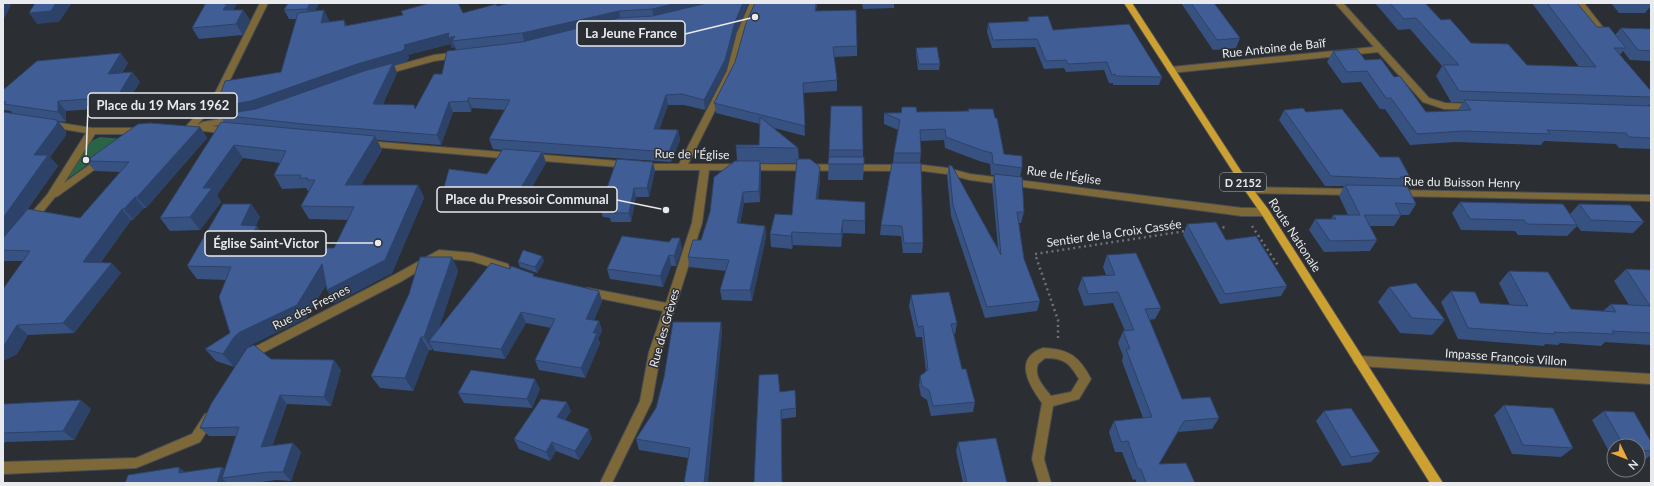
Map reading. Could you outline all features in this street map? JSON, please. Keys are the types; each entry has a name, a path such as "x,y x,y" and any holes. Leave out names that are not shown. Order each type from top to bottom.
{"main road":[{"name":"Route Nationale","path":"1128,3 1264,212 1437,483"}],"street":[{"path":"186,127 216,100 264,3"},
{"path":"682,167 731,71 741,33 754,3"},
{"path":"1339,3 1426,100 1444,106 1482,107"},
{"path":"1580,3 1613,46"},
{"name":"Rue Antoine de Baïf","path":"1171,70 1380,49"},
{"path":"372,75 434,58 472,54"},
{"path":"186,127 243,118"},
{"path":"40,122 92,131 148,131 128,143"},
{"path":"186,127 235,132"},
{"path":"24,227 50,197 92,131"},
{"name":"Rue de l'Église","path":"358,144 655,167 923,168 947,171 970,177 1242,212 1264,212"},
{"path":"50,197 108,156"},
{"name":"Rue des Grèves","path":"606,483 646,401 655,352 668,308 692,242 697,223 705,167"},
{"path":"1249,190 1368,193"},
{"name":"Rue du Buisson Henry","path":"1384,193 1651,198"},
{"name":"Rue des Fresnes","path":"242,366 250,353 398,278 439,254 472,257 514,271"},
{"path":"578,290 668,308"},
{"path":"1045,483 1038,459 1048,402 1035,384 1030,371 1033,362 1043,353 1059,353 1072,359 1084,379 1074,396 1048,402"},
{"name":"Impasse François Villon","path":"1359,361 1651,379"},
{"path":"3,468 136,463 196,438 213,412"}],"path":[{"path":"1214,228 1236,226 1242,212"},
{"name":"Sentier de la Croix Cassée","path":"1059,353 1058,320 1035,254 1192,230"}],"green space":[{"path":"100,137 124,139 66,180 91,141"}],"building":[{"path":"35,3 56,3 51,11 29,13"},
{"path":"206,3 225,3 224,4 227,4 223,10 243,10 236,24 192,28"},
{"path":"288,3 310,3 307,9 284,10"},
{"path":"430,3 458,3 463,13 496,4 497,6 510,3 677,3 652,9 619,11 522,33 452,41 455,36 448,38 449,33 404,45 405,48 402,51 357,64 251,101 216,107 225,81 281,72 298,13 324,10 321,23 344,20 345,26 403,15 401,11"},
{"path":"707,3 743,3 735,22 725,60 704,100 682,94 666,95 654,129 678,130 669,152 489,139 510,100 468,98 468,101 449,102 437,135 313,125 219,115 256,109 364,71 393,63 373,104 414,105 415,109 434,74 442,74 447,51 522,42 619,18 653,16"},
{"path":"755,3 816,3 815,11 856,10 857,46 833,47 837,80 803,83 805,126 714,103 735,62 746,23"},
{"path":"1191,3 1214,3 1240,38 1217,40"},
{"path":"1390,3 1425,3 1441,20 1450,19 1471,43 1508,44 1527,65 1596,67 1547,3 1577,3 1597,27 1609,27 1626,48 1614,48 1651,91 1651,97 1459,91 1443,65 1459,65 1416,18 1404,19"},
{"path":"1048,16 1053,30 1129,24 1162,77 1112,75 1107,62 1068,64 1066,60 1046,61 1037,39 993,40 988,23 1029,21 1028,17"},
{"path":"1621,28 1651,29 1651,51 1638,50"},
{"path":"937,47 940,64 919,64 916,48"},
{"path":"1357,49 1365,60 1381,59 1394,77 1400,76 1426,112 1471,110 1464,100 1651,106 1651,138 1629,137 1626,133 1547,130 1550,134 1464,131 1417,134 1391,98 1386,98 1367,71 1347,72 1333,51"},
{"path":"121,53 108,74 132,72 117,97 58,101 58,112 4,104 6,102 3,101 3,90 37,61"},
{"path":"831,106 862,106 863,150 829,150"},
{"path":"902,107 916,107 917,112 993,109 995,118 997,118 1004,154 1022,156 1022,168 993,164 992,153 946,137 945,129 920,130 921,153 894,153 900,120 884,113 901,113"},
{"path":"1303,108 1306,112 1342,109 1380,157 1399,157 1410,177 1400,177 1401,179 1331,176 1284,110"},
{"path":"3,112 57,120 57,124 34,155 48,155 3,218"},
{"path":"760,117 798,148 736,147 736,145 759,145"},
{"path":"221,122 375,136 345,185 418,185 385,260 327,290 322,264 297,305 240,332 234,337 223,354 205,349 230,333 219,297 231,267 187,266 223,204 251,204 241,225 257,226 245,247 334,248 354,207 301,206 315,180 299,178 301,175 274,175 286,151 234,145 203,188 212,188 190,217 160,218"},
{"path":"150,123 200,127 137,197 135,197 124,209 122,209 83,262 112,263 63,323 17,325 3,345 3,289 30,251 3,250 3,238 28,209 80,218 129,162 86,161 138,124"},
{"path":"503,149 542,152 515,198 444,187 449,169 487,174"},
{"path":"829,157 864,157 864,164 828,164"},
{"path":"617,159 653,162 647,188 634,188 629,213 609,213 610,209 600,208"},
{"path":"797,159 810,159 820,167 816,199 865,202 865,221 843,220 841,234 792,232 791,236 770,234 775,214 792,215"},
{"path":"735,161 760,161 759,191 743,192 737,223 765,226 750,290 720,290 729,260 688,257 693,240 701,240 710,212 714,177"},
{"path":"892,163 921,163 923,243 904,243 902,226 881,225"},
{"path":"949,165 952,166 1001,255 994,174 1022,177 1024,212 1017,212 1024,259 1040,301 987,307 953,205"},
{"path":"1345,185 1407,186 1416,204 1395,203 1401,215 1364,215 1377,240 1330,241 1315,219 1336,219 1333,215 1360,215"},
{"path":"1460,202 1563,204 1577,225 1527,224 1524,220 1470,219"},
{"path":"1579,204 1630,205 1644,222 1591,220"},
{"path":"1216,222 1226,240 1256,236 1287,286 1225,294 1187,224"},
{"path":"622,236 669,242 672,238 680,238 674,256 669,255 660,276 607,269"},
{"path":"523,250 542,256 535,267 518,262"},
{"path":"1136,253 1161,308 1145,309 1182,399 1210,397 1219,418 1184,421 1159,464 1186,463 1195,483 1146,483 1141,469 1138,469 1128,441 1121,442 1114,421 1152,417 1126,349 1130,349 1123,331 1134,330 1118,292 1088,294 1082,277 1115,275 1107,255"},
{"path":"420,257 452,257 424,337 421,337 405,378 371,376 409,294"},
{"path":"491,263 510,269 511,266 534,274 533,276 599,291 586,319 599,321 593,333 597,333 581,368 535,360 555,319 521,312 501,349 429,341"},
{"path":"1626,269 1651,270 1651,333 1612,331 1614,334 1554,332 1555,334 1468,328 1451,291 1475,292 1480,303 1528,306 1509,271 1548,272 1571,309 1616,312 1611,304 1650,306"},
{"path":"1416,283 1445,320 1412,318 1389,287"},
{"path":"949,292 957,323 951,324 962,369 966,369 975,402 933,406 929,390 922,386 920,376 928,370 923,326 918,327 911,295"},
{"path":"673,322 721,322 704,483 684,483 690,448 636,439 656,408 664,377"},
{"path":"254,345 271,359 334,360 324,397 280,395 261,447 293,443 283,472 268,472 222,478 239,427 200,428 211,404 247,348"},
{"path":"471,370 535,379 527,399 458,393"},
{"path":"778,374 780,392 795,390 796,408 781,410 782,483 754,483 759,375"},
{"path":"541,399 567,402 557,417 589,429 575,451 552,442 546,452 514,439"},
{"path":"81,400 63,431 3,433 3,404"},
{"path":"1504,405 1553,408 1573,448 1523,445"},
{"path":"1351,408 1380,452 1351,457 1324,411"},
{"path":"1604,411 1634,412 1651,442 1651,451 1646,451 1646,438 1619,438"},
{"path":"996,438 1007,483 967,483 958,442"},
{"path":"179,467 179,473 222,467 217,483 125,483 128,475"}],"place":[{"name":"La Jeune France","path":"755,17"},
{"name":"Place du 19 Mars 1962","path":"86,160"},
{"name":"Place du Pressoir Communal","path":"666,210"},
{"name":"Église Saint-Victor","path":"378,243"}]}
